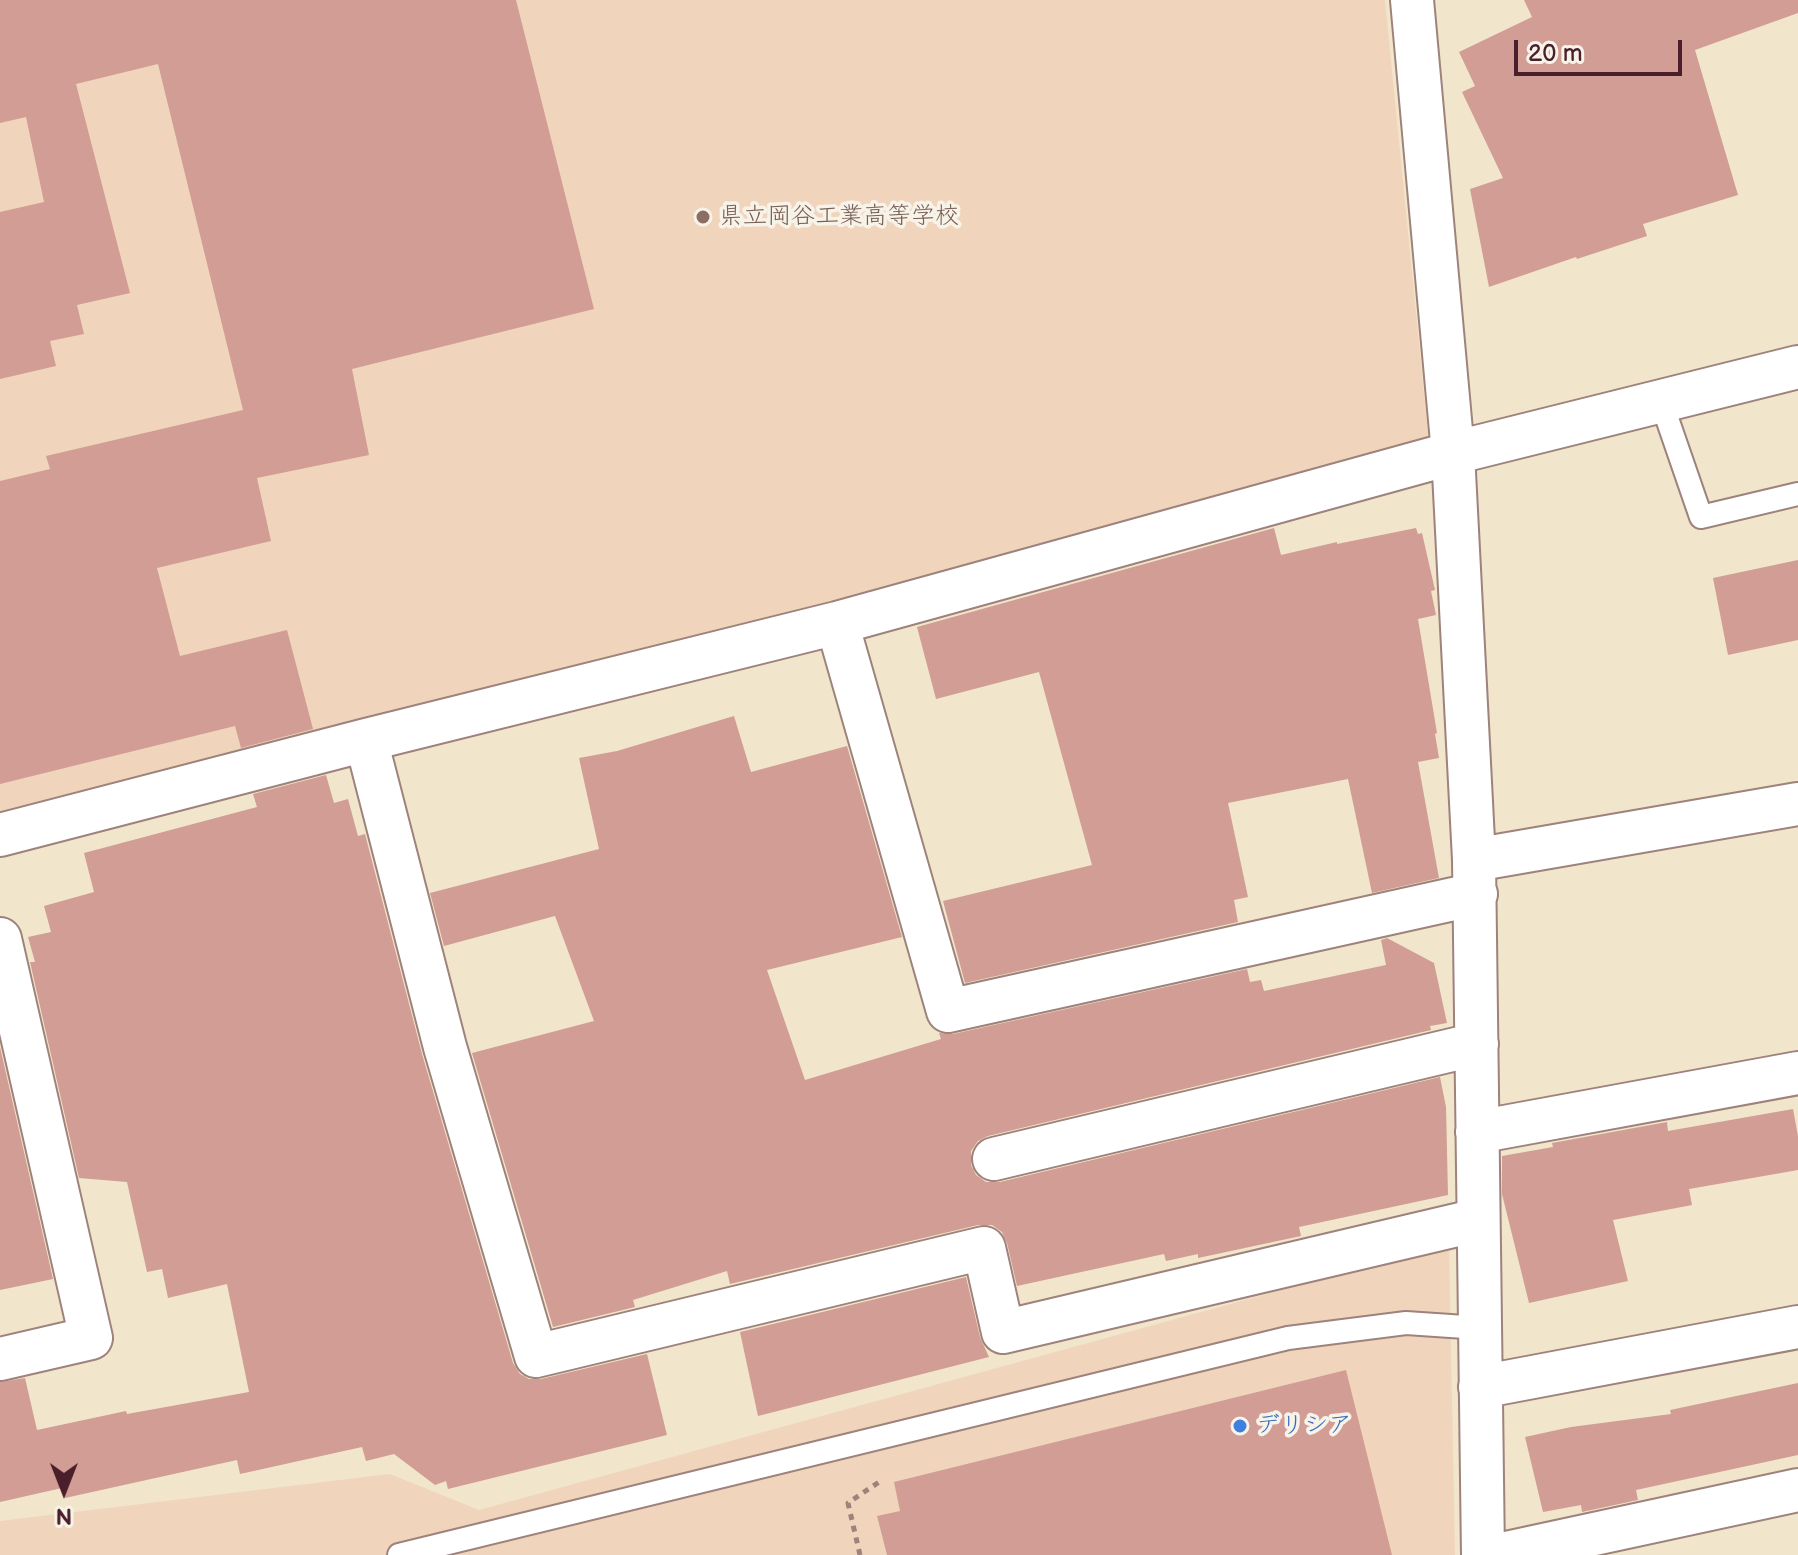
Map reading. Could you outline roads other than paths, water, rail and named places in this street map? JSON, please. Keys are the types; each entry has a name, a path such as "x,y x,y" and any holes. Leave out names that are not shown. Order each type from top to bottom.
{"street":[{"path":"1412,0 1453,453 1475,877 1483,1555"},
{"path":"0,835 837,623 1453,453 1798,367"},
{"path":"837,623 948,1011 1475,877 1798,804"},
{"path":"366,740 445,1047 536,1356 984,1248 1003,1332 1478,1220"},
{"path":"0,939 91,1338 0,1359"},
{"path":"994,1159 1477,1044"},
{"path":"1477,1132 1798,1073"},
{"path":"1480,1387 1798,1327"},
{"path":"1497,1555 1798,1490"}],"lane":[{"path":"1661,401 1701,517 1798,494"},
{"path":"399,1555 1288,1338 1406,1323 1480,1328"}],"place":[{"name":"県立岡谷工業高等学校","path":"703,217"},
{"name":"デリシア","path":"1240,1426"}]}
